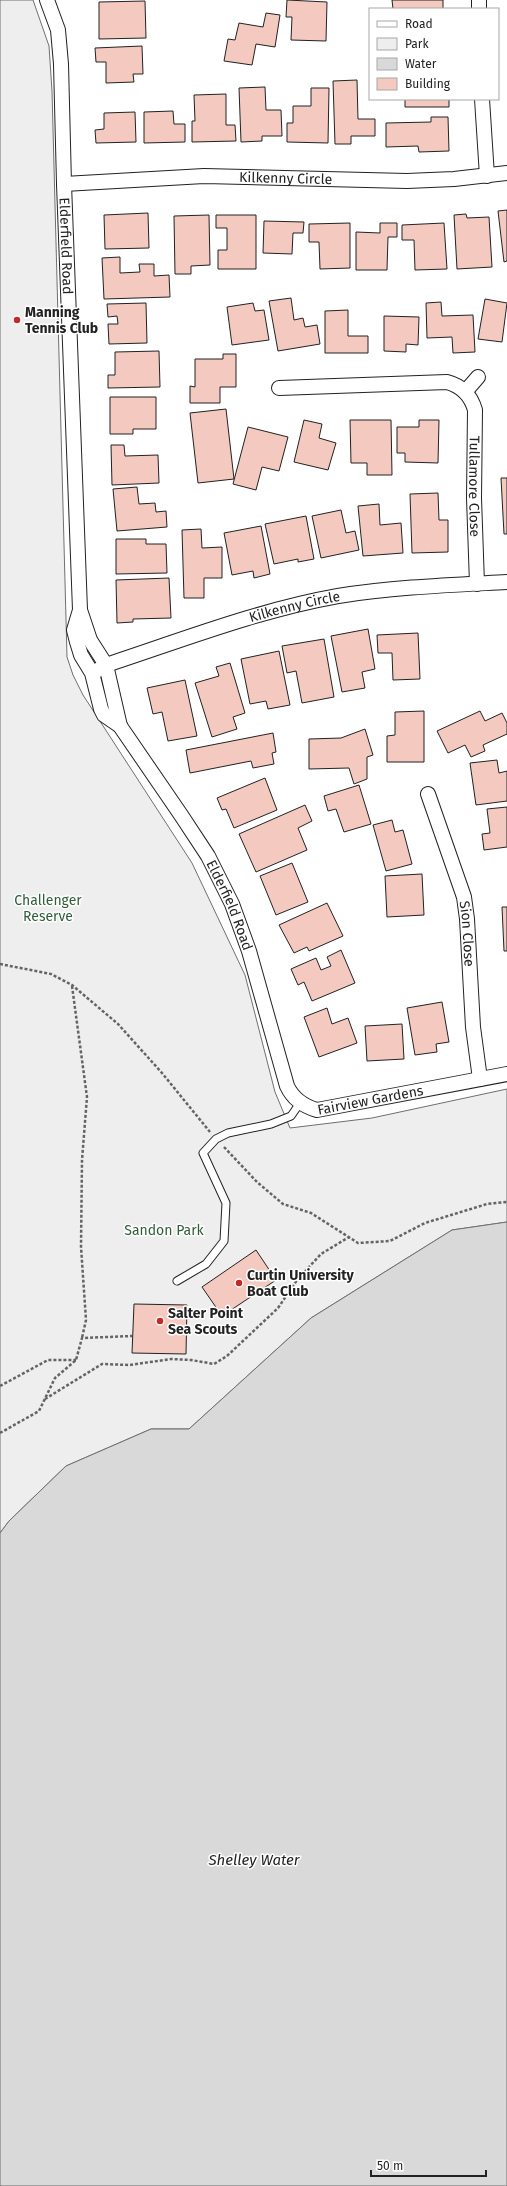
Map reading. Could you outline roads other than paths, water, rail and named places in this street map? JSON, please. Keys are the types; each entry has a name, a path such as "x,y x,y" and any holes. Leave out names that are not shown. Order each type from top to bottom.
{"street":[{"name":"Elderfield Road","path":"46,1 58,30 62,64 64,184 80,610 90,640 106,665 120,726 208,856 232,904 249,951 287,1086 292,1095 300,1103"},
{"path":"482,100 487,176"},
{"name":"Kilkenny Circle","path":"64,184 204,176 407,182 507,173"},
{"path":"279,388 447,382 457,386 465,392 478,377"},
{"name":"Tullamore Close","path":"465,392 473,402 475,410 474,498 477,584"},
{"name":"Kilkenny Circle","path":"92,673 106,665 233,623 301,604 376,591 507,582"},
{"name":"Elderfield Road","path":"80,610 74,630 81,655 92,673 101,709 104,715 120,726"},
{"name":"Sion Close","path":"428,794 464,896 467,919 472,1021 480,1079"},
{"name":"Fairview Gardens","path":"300,1103 312,1108 321,1109 507,1074"}],"lane":[{"name":"Fairview Gardens","path":"177,1281 206,1264 224,1241 226,1203 203,1153 212,1141 228,1133 271,1124 291,1116 300,1103"}],"water":[{"name":"Shelley Water","path":"507,1222 507,2186 0,2186 0,1533 9,1521 66,1466 151,1429 189,1429 311,1318 452,1230"}],"place":[{"name":"Manning Tennis Club","path":"17,320"},
{"name":"Curtin University Boat Club","path":"239,1283"},
{"name":"Salter Point Sea Scouts","path":"160,1321"}],"park label":[{"name":"Challenger Reserve","path":"48,908"},
{"name":"Sandon Park","path":"164,1230"}]}
